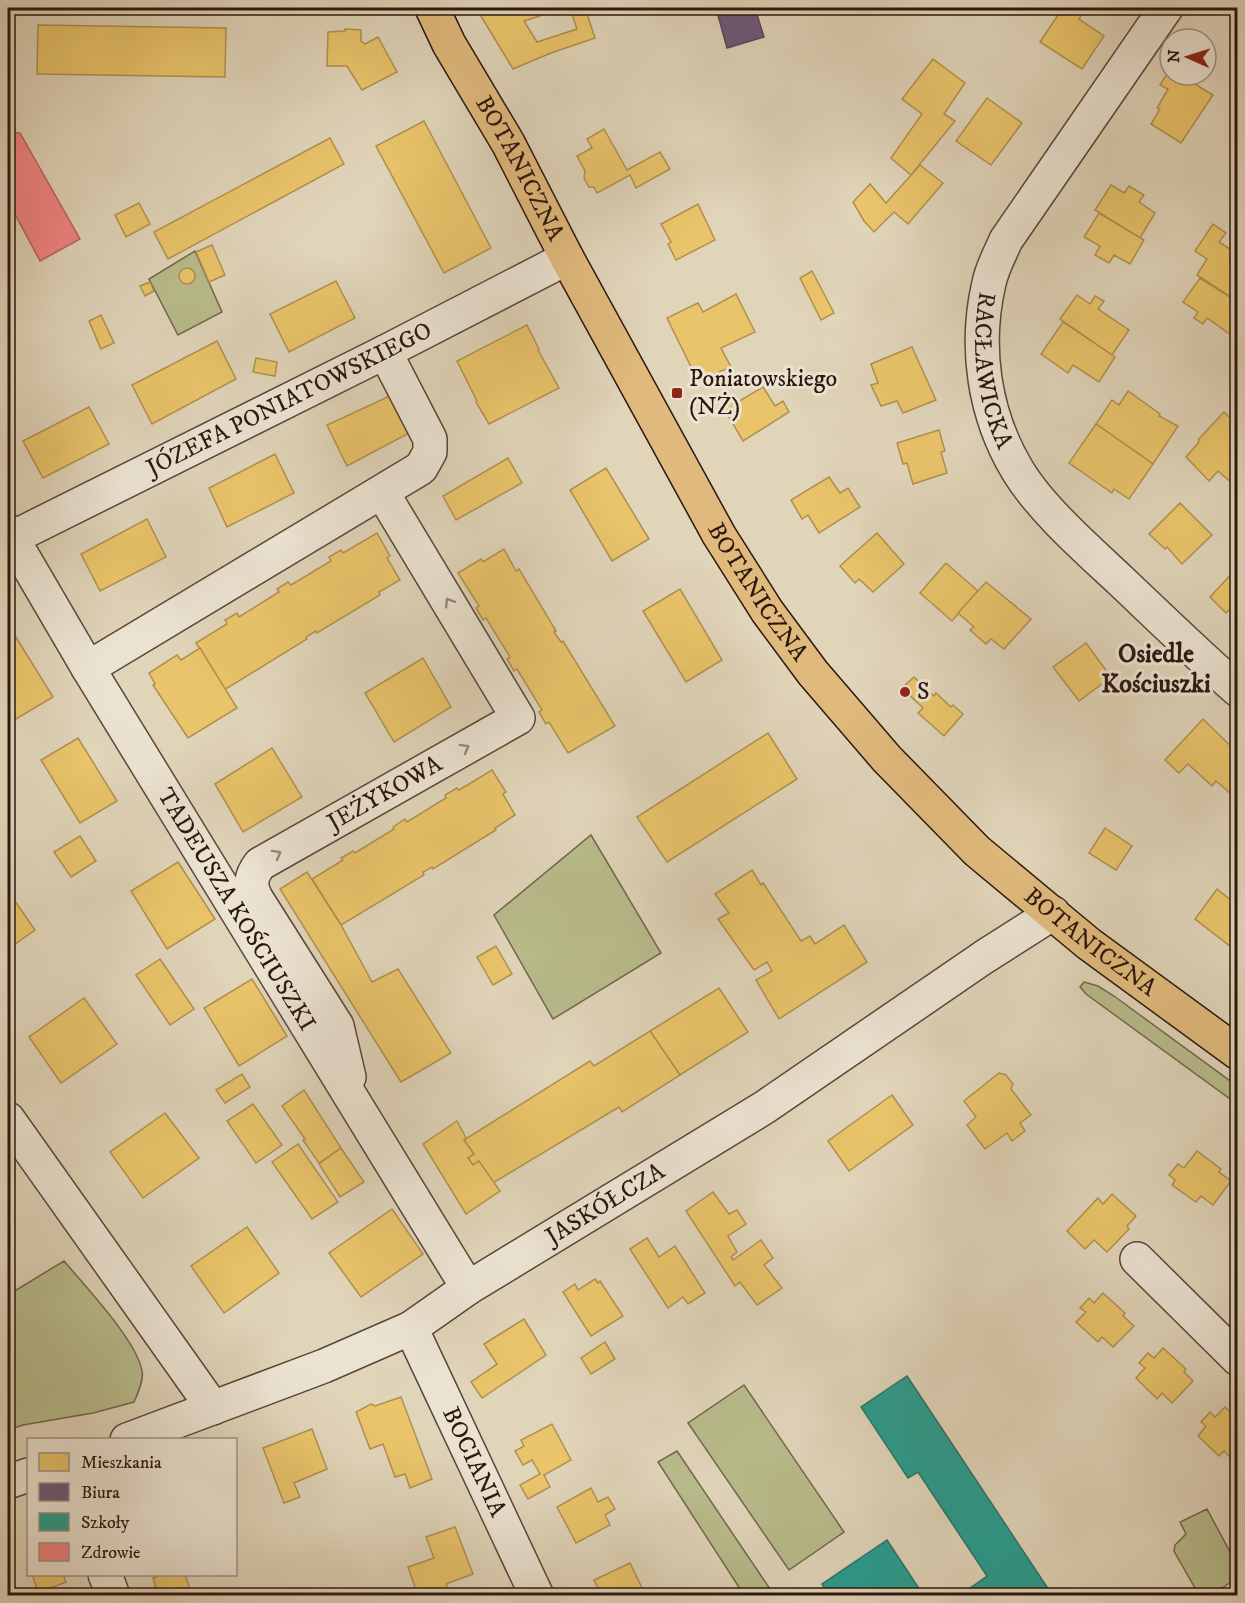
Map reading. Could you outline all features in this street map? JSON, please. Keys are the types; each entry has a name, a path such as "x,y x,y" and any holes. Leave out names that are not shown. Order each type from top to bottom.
{"main road":[{"name":"BOTANICZNA","path":"438,15 718,535 767,611 813,674 887,759 977,851 1089,944 1238,1053"}],"street":[{"name":"RACŁAWICKA","path":"1167,8 1006,240 989,281 982,332 982,362 994,420 1019,473 1032,490 1080,543 1238,690"},
{"name":"JÓZEFA PONIATOWSKIEGO","path":"10,535 385,352 567,258"},
{"path":"88,668 421,468 430,452 430,438 385,352"},
{"name":"JEŻYKOWA","path":"357,1107 337,1026 256,898 251,889 251,875 260,864 518,718 382,492"},
{"name":"TADEUSZA KOŚCIUSZKI","path":"10,535 88,668 468,1288"},
{"name":"JASKÓŁCZA","path":"132,1438 324,1366 411,1328 468,1288 765,1107 984,957 1053,913"},
{"path":"8,1119 213,1408"},
{"path":"1137,1259 1238,1359"},
{"name":"BOCIANIA","path":"411,1328 537,1596"},
{"path":"8,1482 27,1474"},
{"path":"105,1576 112,1596"}],"green space":[{"path":"195,251 222,312 178,335 149,279"},
{"path":"591,835 661,953 553,1019 494,915"},
{"path":"1084,982 1098,986 1114,996 1237,1086 1237,1104 1086,994 1080,987"},
{"path":"64,1261 109,1314 131,1345 142,1371 140,1386 134,1402 93,1413 23,1425 8,1430 8,1295"},
{"path":"744,1385 844,1532 789,1570 688,1423"},
{"path":"677,1451 774,1595 744,1595 658,1462"},
{"path":"1207,1509 1237,1565 1237,1578 1216,1592 1217,1595 1199,1595 1174,1551 1175,1545 1186,1534 1180,1522"}],"building: Mieszkania":[{"path":"476,8 538,8 540,16 524,21 537,42 577,29 570,8 585,8 595,38 513,69"},
{"path":"1071,8 1084,11 1079,19 1104,36 1082,69 1040,42 1062,9 1067,12"},
{"path":"38,25 226,28 225,77 37,74"},
{"path":"345,29 361,30 361,41 365,44 378,37 397,72 362,90 347,66 327,66 328,32 345,31"},
{"path":"933,59 965,83 944,114 955,121 911,175 891,158 922,114 902,99"},
{"path":"1164,87 1200,87 1213,95 1181,143 1151,124 1168,89"},
{"path":"987,98 1022,123 991,165 956,141"},
{"path":"424,121 491,248 444,273 376,146"},
{"path":"604,129 627,170 660,152 670,169 636,188 630,175 597,193 594,187 589,187 584,178 585,171 577,156 592,148 587,139"},
{"path":"330,138 344,164 168,259 154,232"},
{"path":"920,165 943,183 908,224 894,212 874,232 864,221 853,202 870,184 886,203"},
{"path":"1111,185 1124,193 1129,186 1144,195 1139,202 1155,213 1140,238 1095,210"},
{"path":"139,203 150,224 126,237 115,215"},
{"path":"698,204 715,240 676,260 668,244 671,242 661,224"},
{"path":"1099,213 1144,240 1130,264 1114,255 1109,263 1095,255 1100,246 1084,237"},
{"path":"1213,224 1226,233 1219,242 1236,253 1230,262 1238,267 1238,302 1197,275 1207,259 1195,251"},
{"path":"212,245 225,275 209,282 196,252"},
{"path":"184,268 190,268 195,276 193,282 184,284 179,279 179,273"},
{"path":"812,271 834,313 821,320 800,278"},
{"path":"1200,278 1238,302 1238,340 1207,318 1203,324 1194,318 1198,312 1183,302"},
{"path":"336,281 355,318 289,352 270,314"},
{"path":"150,282 154,291 145,296 140,286"},
{"path":"736,294 755,332 721,348 731,367 698,381 667,318 698,303 703,312"},
{"path":"1077,295 1090,304 1095,296 1104,301 1098,309 1129,330 1112,355 1060,319"},
{"path":"101,315 114,343 101,349 89,321"},
{"path":"1063,322 1115,357 1099,382 1073,365 1068,373 1041,354"},
{"path":"527,325 559,388 489,424 457,361"},
{"path":"217,341 236,379 152,424 132,385"},
{"path":"912,347 936,400 903,413 897,401 881,406 871,385 878,383 871,364"},
{"path":"256,358 277,362 275,376 253,372"},
{"path":"763,387 775,406 783,401 789,412 743,441 722,405 734,398 736,403"},
{"path":"1128,391 1160,414 1159,416 1178,426 1153,464 1096,424 1112,400 1119,405"},
{"path":"394,394 413,431 347,466 327,425"},
{"path":"89,407 109,444 43,478 23,441"},
{"path":"1224,412 1238,425 1238,480 1233,484 1218,471 1209,481 1186,457"},
{"path":"1096,424 1153,464 1129,499 1114,489 1112,493 1069,463"},
{"path":"939,430 945,451 941,452 947,473 913,484 907,463 903,464 897,443"},
{"path":"275,454 294,493 227,527 209,488"},
{"path":"508,458 522,483 456,520 443,496"},
{"path":"606,468 649,539 612,561 570,490"},
{"path":"829,477 840,493 848,488 860,507 819,533 808,515 802,519 791,500"},
{"path":"1180,503 1212,535 1182,564 1167,547 1165,549 1149,534"},
{"path":"147,519 166,557 100,591 81,554"},
{"path":"377,533 390,556 387,558 400,580 379,592 380,595 317,633 316,631 306,637 307,639 224,690 196,643 227,624 225,620 237,613 239,617 279,592 277,589 288,582 291,585 331,561 329,557 341,550 343,553"},
{"path":"877,533 904,564 873,592 859,579 855,583 840,566"},
{"path":"504,549 516,571 519,569 556,631 554,632 561,642 563,641 615,726 568,753 549,722 546,724 539,712 542,710 517,669 514,671 507,659 510,657 486,618 483,620 476,608 479,606 458,573 481,559 483,562"},
{"path":"946,563 978,591 952,621 920,593"},
{"path":"1238,567 1238,619 1229,610 1226,613 1210,597"},
{"path":"986,582 1031,619 1004,649 991,639 986,644 970,630 974,627 958,613"},
{"path":"680,589 722,660 686,682 643,611"},
{"path":"14,634 53,697 16,719 8,705 8,638"},
{"path":"1086,643 1111,677 1079,701 1053,667"},
{"path":"200,648 237,708 188,738 153,685 155,684 149,673 177,655 181,660"},
{"path":"423,658 451,707 394,742 365,693"},
{"path":"914,677 934,696 936,693 951,707 953,705 963,714 944,736 918,713 923,708 902,688"},
{"path":"1203,719 1238,753 1238,786 1231,794 1216,781 1212,786 1188,764 1179,773 1165,760"},
{"path":"768,733 797,779 667,862 637,817"},
{"path":"78,738 117,801 80,823 41,760"},
{"path":"272,748 302,797 243,832 215,784"},
{"path":"492,770 506,792 503,794 515,815 495,828 496,830 433,869 432,867 423,872 424,875 341,925 312,879 343,860 341,858 353,851 355,853 394,829 393,827 405,819 407,822 446,798 445,795 457,788 459,790"},
{"path":"1105,828 1132,846 1116,870 1089,853"},
{"path":"80,836 96,861 71,877 54,852"},
{"path":"178,862 215,919 167,949 131,891"},
{"path":"752,870 801,941 810,936 815,944 844,925 867,962 779,1019 756,980 772,971 767,962 754,970 718,919 729,913 715,894"},
{"path":"307,872 341,925 372,982 398,969 451,1053 401,1082 280,889"},
{"path":"1217,889 1233,902 1238,895 1238,947 1235,950 1195,919"},
{"path":"8,891 35,930 8,949"},
{"path":"496,946 512,974 493,985 477,957"},
{"path":"160,959 194,1009 170,1025 136,975"},
{"path":"252,979 287,1036 239,1066 204,1008"},
{"path":"719,988 748,1032 680,1075 650,1031"},
{"path":"84,998 117,1044 61,1083 29,1037"},
{"path":"650,1031 680,1075 622,1112 619,1107 493,1183 479,1161 473,1165 468,1158 474,1154 464,1140 590,1061 594,1066"},
{"path":"999,1073 1006,1075 1013,1084 1011,1089 1031,1115 1020,1123 1025,1131 1012,1141 1007,1133 985,1149 967,1125 976,1117 964,1101"},
{"path":"242,1074 250,1087 225,1103 216,1090"},
{"path":"304,1090 341,1148 319,1163 282,1106"},
{"path":"892,1095 913,1125 849,1171 828,1141"},
{"path":"253,1104 282,1145 256,1163 227,1121"},
{"path":"165,1113 199,1158 143,1198 110,1152"},
{"path":"457,1121 466,1138 464,1140 474,1154 468,1158 473,1165 479,1161 500,1191 466,1214 423,1144"},
{"path":"298,1144 338,1202 312,1219 272,1162"},
{"path":"341,1148 364,1182 340,1197 319,1164"},
{"path":"1197,1151 1221,1169 1219,1172 1231,1181 1213,1205 1201,1196 1196,1202 1172,1185 1175,1180 1169,1175 1178,1164 1184,1168"},
{"path":"713,1192 729,1214 737,1210 746,1224 728,1236 737,1252 731,1257 733,1260 761,1240 773,1258 764,1265 782,1288 757,1305 740,1282 735,1286 686,1211"},
{"path":"1112,1194 1136,1216 1127,1226 1129,1229 1107,1252 1094,1240 1085,1249 1067,1231 1098,1198 1103,1204"},
{"path":"392,1209 423,1254 361,1297 329,1253"},
{"path":"247,1227 279,1273 224,1313 191,1266"},
{"path":"647,1238 659,1257 675,1246 705,1293 688,1304 683,1297 668,1308 630,1249"},
{"path":"595,1279 598,1283 600,1281 623,1316 591,1336 563,1292 575,1284 578,1290"},
{"path":"1103,1293 1125,1313 1123,1316 1134,1326 1113,1347 1102,1337 1098,1342 1076,1322 1086,1312 1080,1308 1089,1298 1094,1303"},
{"path":"524,1319 546,1355 482,1398 471,1382 497,1364 484,1344"},
{"path":"605,1342 615,1359 591,1374 581,1358"},
{"path":"1163,1348 1186,1369 1184,1372 1193,1381 1172,1403 1162,1393 1157,1399 1136,1378 1145,1368 1139,1363 1148,1353 1154,1358"},
{"path":"401,1397 432,1479 410,1488 405,1474 395,1477 383,1444 370,1449 356,1412 371,1404 375,1406"},
{"path":"1225,1407 1238,1419 1238,1457 1234,1461 1224,1451 1219,1456 1198,1436 1206,1426 1201,1422 1210,1412 1215,1417"},
{"path":"552,1424 571,1460 544,1475 550,1487 528,1499 520,1485 540,1474 532,1460 523,1465 515,1451 524,1446 521,1440"},
{"path":"312,1429 327,1469 294,1483 300,1497 284,1503 263,1448"},
{"path":"591,1488 598,1502 608,1497 615,1509 605,1515 610,1525 576,1543 557,1507"},
{"path":"455,1527 473,1574 446,1584 451,1596 418,1596 408,1567 434,1558 426,1537"},
{"path":"630,1563 646,1596 602,1596 594,1580"},
{"path":"33,1576 64,1576 66,1582 38,1593"},
{"path":"186,1576 192,1596 153,1596 150,1589 156,1587 153,1578"}],"building: Biura":[{"path":"716,8 755,8 764,37 727,48"}],"building: Szkoły":[{"path":"907,1376 1053,1596 959,1596 987,1576 918,1472 908,1478 861,1407"},
{"path":"887,1540 924,1596 829,1596 822,1584"}],"building: Zdrowie":[{"path":"8,132 20,133 80,239 40,261 8,201"}],"place":[{"name":"Poniatowskiego (NŻ)","path":"677,393"},
{"name":"S","path":"905,692"}],"district":[{"name":"Osiedle Kościuszki","path":"1156,669"}]}
